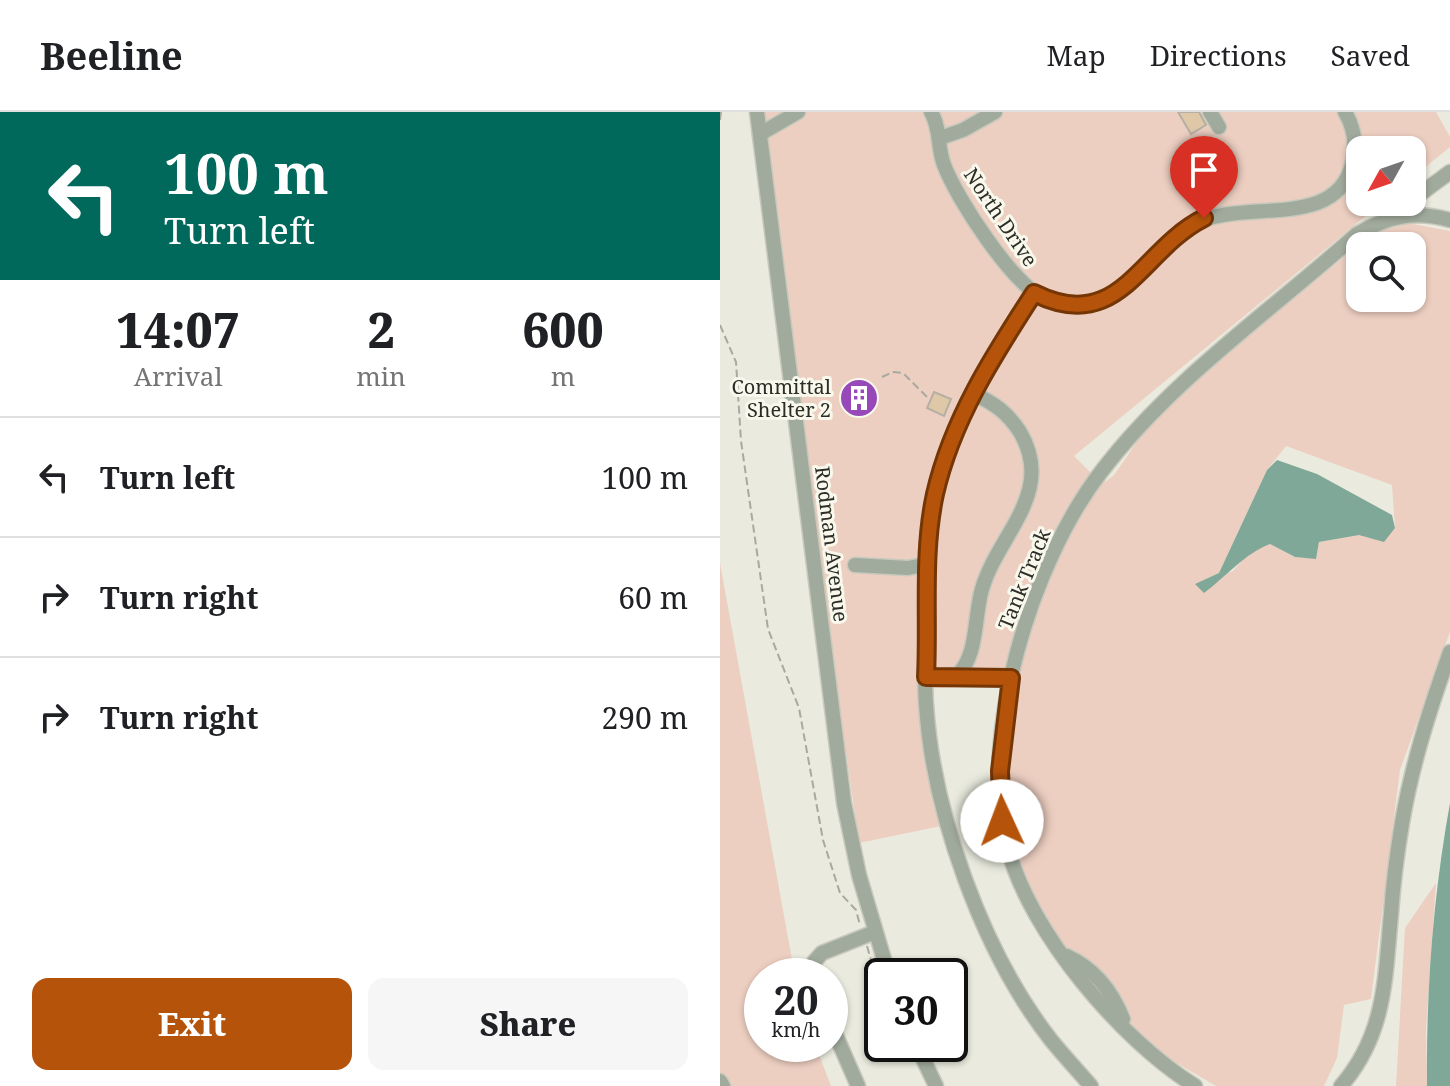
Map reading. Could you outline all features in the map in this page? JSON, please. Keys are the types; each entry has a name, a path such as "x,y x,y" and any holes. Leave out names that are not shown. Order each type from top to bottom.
{"street":[{"name":"Rodman Avenue","path":"757,112 844,803 869,934 880,958"},
{"path":"760,134 798,112"},
{"name":"North Drive","path":"931,112 940,138 942,159 953,183 1007,266 1034,293"},
{"path":"940,138 963,130 995,112"},
{"path":"1210,112 1219,127"},
{"path":"1091,1086 1050,1038 1008,972 978,910 939,791 926,704 928,564 935,497 945,457 989,363 1034,293 1067,305 1105,300 1132,282 1170,240 1204,218 1243,210 1296,209 1324,200 1332,195 1351,169 1355,143 1345,112"},
{"path":"1426,190 1450,172"},
{"name":"Tank Track","path":"1195,1086 1152,1056 1127,1031 1061,954 1020,885 1002,821 1000,771 1011,678 1032,601 1047,564 1082,498 1123,445 1182,386 1357,234 1397,216"},
{"name":"Tank Track","path":"1424,216 1450,220"},
{"path":"957,675 968,663 982,588 1027,500 1033,473 1030,453 1012,421 997,406 974,394"},
{"path":"855,565 908,568 928,564"},
{"path":"1341,1086 1369,1041 1382,1007 1389,963 1396,859 1408,786 1426,718 1450,652"},
{"path":"926,677 1011,678"},
{"path":"818,958 822,953 869,934"},
{"path":"848,1062 858,1086"},
{"path":"925,1062 936,1086"},
{"path":"720,1081 723,1086"}],"path":[{"path":"720,120 721,112"},
{"path":"720,325 736,362 741,441 768,629 799,708 823,840 840,893 856,910 869,934 874,958"},
{"path":"882,377 893,372 903,373 929,399"}],"shaded area":[{"path":"765,112 1436,112 1450,137 1450,147 1426,167 1426,136 1346,136 1346,216 1366,216 1074,456 1092,474 1075,499 1037,575 1000,685 919,689 941,826 859,843"},
{"path":"1408,223 1450,231 1450,632 1400,770 1371,999 1344,1005 1337,1058 1324,1086 1216,1086 1163,1055 1136,1031 1096,967 1066,948 1037,909 1016,855 1008,821 1008,752 1021,652 1055,556 1093,491 1114,475 1141,436 1182,391 1346,255 1346,312 1426,312 1426,232 1379,232","holes":["1286,446 1392,485 1395,528 1319,542 1316,558 1295,557 1270,544 1248,553 1233,571 1196,584 1219,573 1267,470"]},
{"path":"1277,460 1317,474 1392,515 1395,528 1384,542 1359,535 1319,542 1316,559 1295,557 1270,544 1244,559 1204,593 1195,584 1219,573 1267,470"},
{"path":"720,563 792,958 744,958 744,1062 822,1062 831,1086 720,1086"},
{"path":"1450,803 1450,1086 1427,1086 1432,944"},
{"path":"1436,883 1426,1029 1427,1086 1396,1086 1405,928"}],"building":[{"path":"1178,112 1199,112 1206,125 1191,134"},
{"path":"934,392 951,399 944,416 927,408"}],"place":[{"name":"Committal Shelter 2","path":"859,398"}],"route":[{"path":"1002,821 1000,771 1011,678 926,677 928,564 935,497 945,457 989,363 1034,293 1067,305 1105,300 1132,282 1170,240 1204,218"}]}
